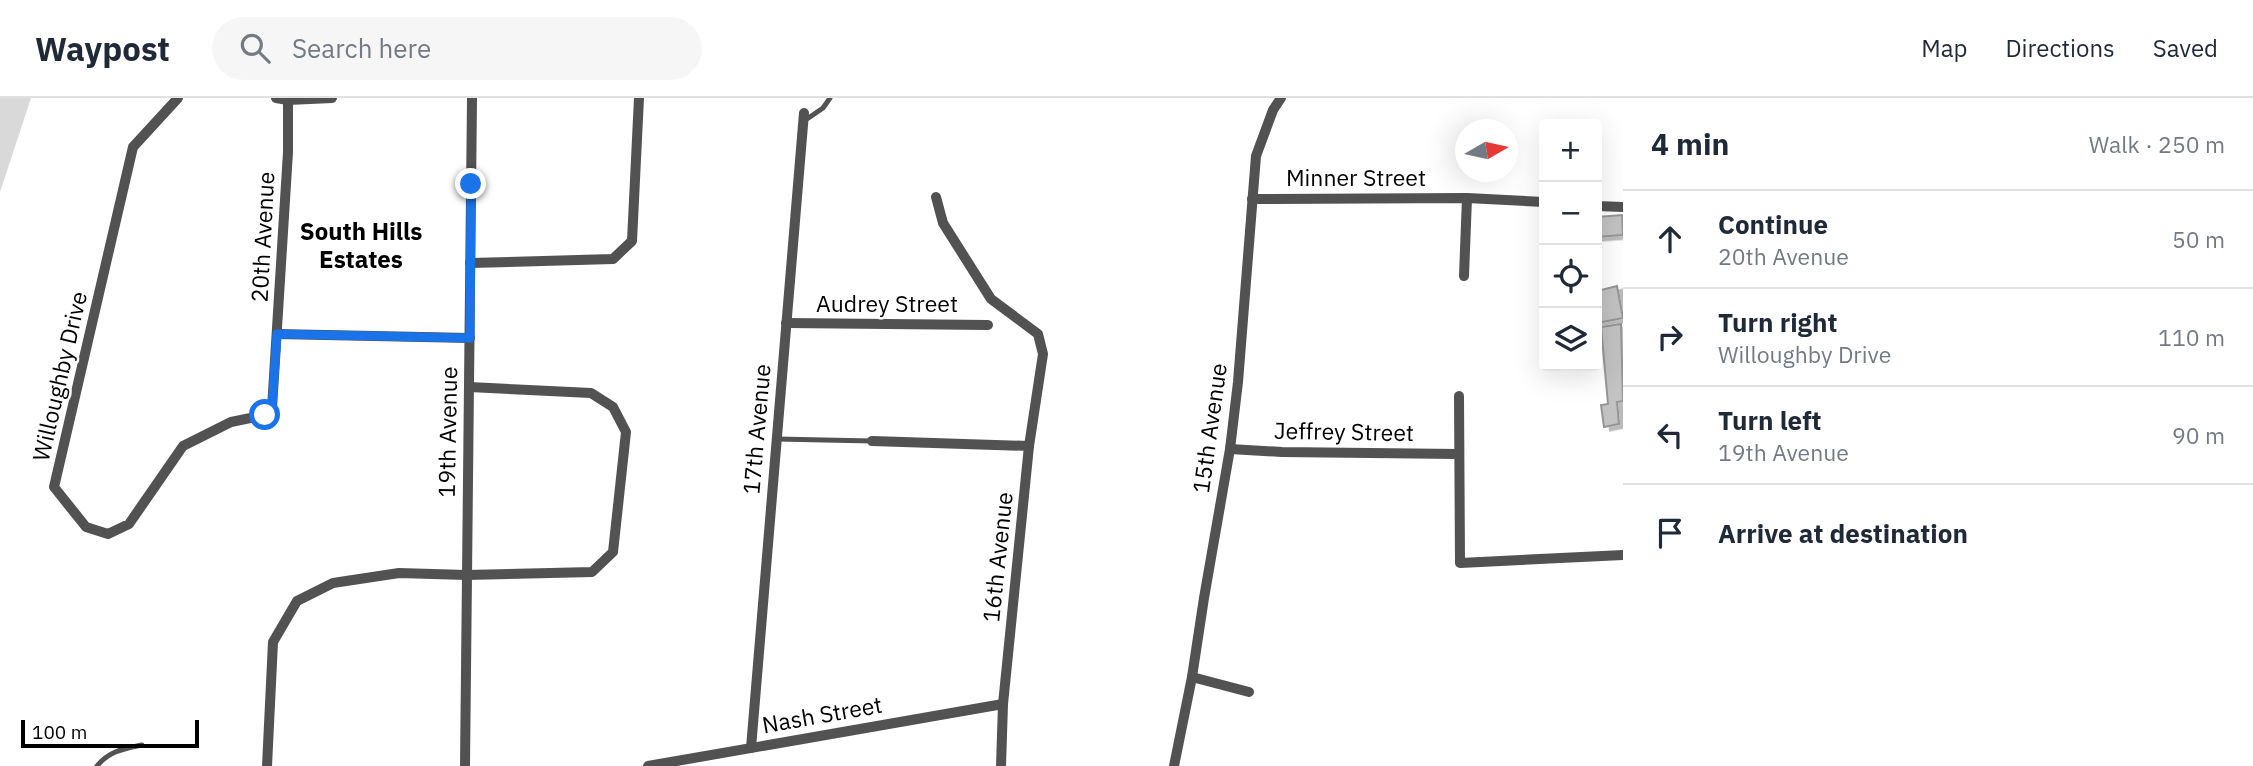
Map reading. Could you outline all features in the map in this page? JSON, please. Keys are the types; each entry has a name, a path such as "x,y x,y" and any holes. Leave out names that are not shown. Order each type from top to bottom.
{"street":[{"name":"Willoughby Drive","path":"178,98 133,147 54,488 86,527 108,534 129,524 183,446 231,422 265,415"},
{"path":"282,99 332,98"},
{"name":"19th Avenue","path":"465,766 472,98"},
{"path":"470,263 613,258 632,241 639,98"},
{"name":"15th Avenue","path":"1174,766 1192,677 1203,598 1230,449 1256,156 1273,110 1281,98"},
{"name":"20th Avenue","path":"265,415 272,408 288,152 282,99"},
{"name":"17th Avenue","path":"751,748 803,117"},
{"name":"16th Avenue","path":"936,197 943,223 991,299 1038,334 1043,354 1029,446 1003,704 1002,766"},
{"path":"1464,276 1467,198"},
{"name":"Minner Street","path":"1252,199 1467,198 1539,202"},
{"path":"1602,205 1623,207"},
{"name":"Audrey Street","path":"786,323 988,325"},
{"path":"277,334 470,338"},
{"path":"267,766 273,642 297,601 333,583 399,573 466,575 592,572 614,552 626,432 613,407 591,393 469,387"},
{"path":"1459,396 1460,564 1623,555"},
{"path":"872,441 1029,446"},
{"name":"Jeffrey Street","path":"1230,449 1458,454"},
{"path":"1192,677 1249,692"},
{"name":"Nash Street","path":"648,766 1003,704"}],"lane":[{"path":"803,117 823,108 830,98"},
{"path":"776,439 872,441"},
{"path":"97,766 109,754 120,749 142,746"}],"shaded area":[{"path":"0,98 31,98 0,192"}],"building":[{"path":"1622,215 1623,235 1602,237 1602,217"},
{"path":"1617,286 1623,318 1602,322 1602,290"},
{"path":"1621,324 1623,401 1617,402 1619,424 1604,427 1601,405 1608,404 1602,327"}],"district":[{"name":"South Hills Estates","path":"361,245"}],"route":[{"path":"265,415 272,408 277,334 470,338 471,184"}]}
